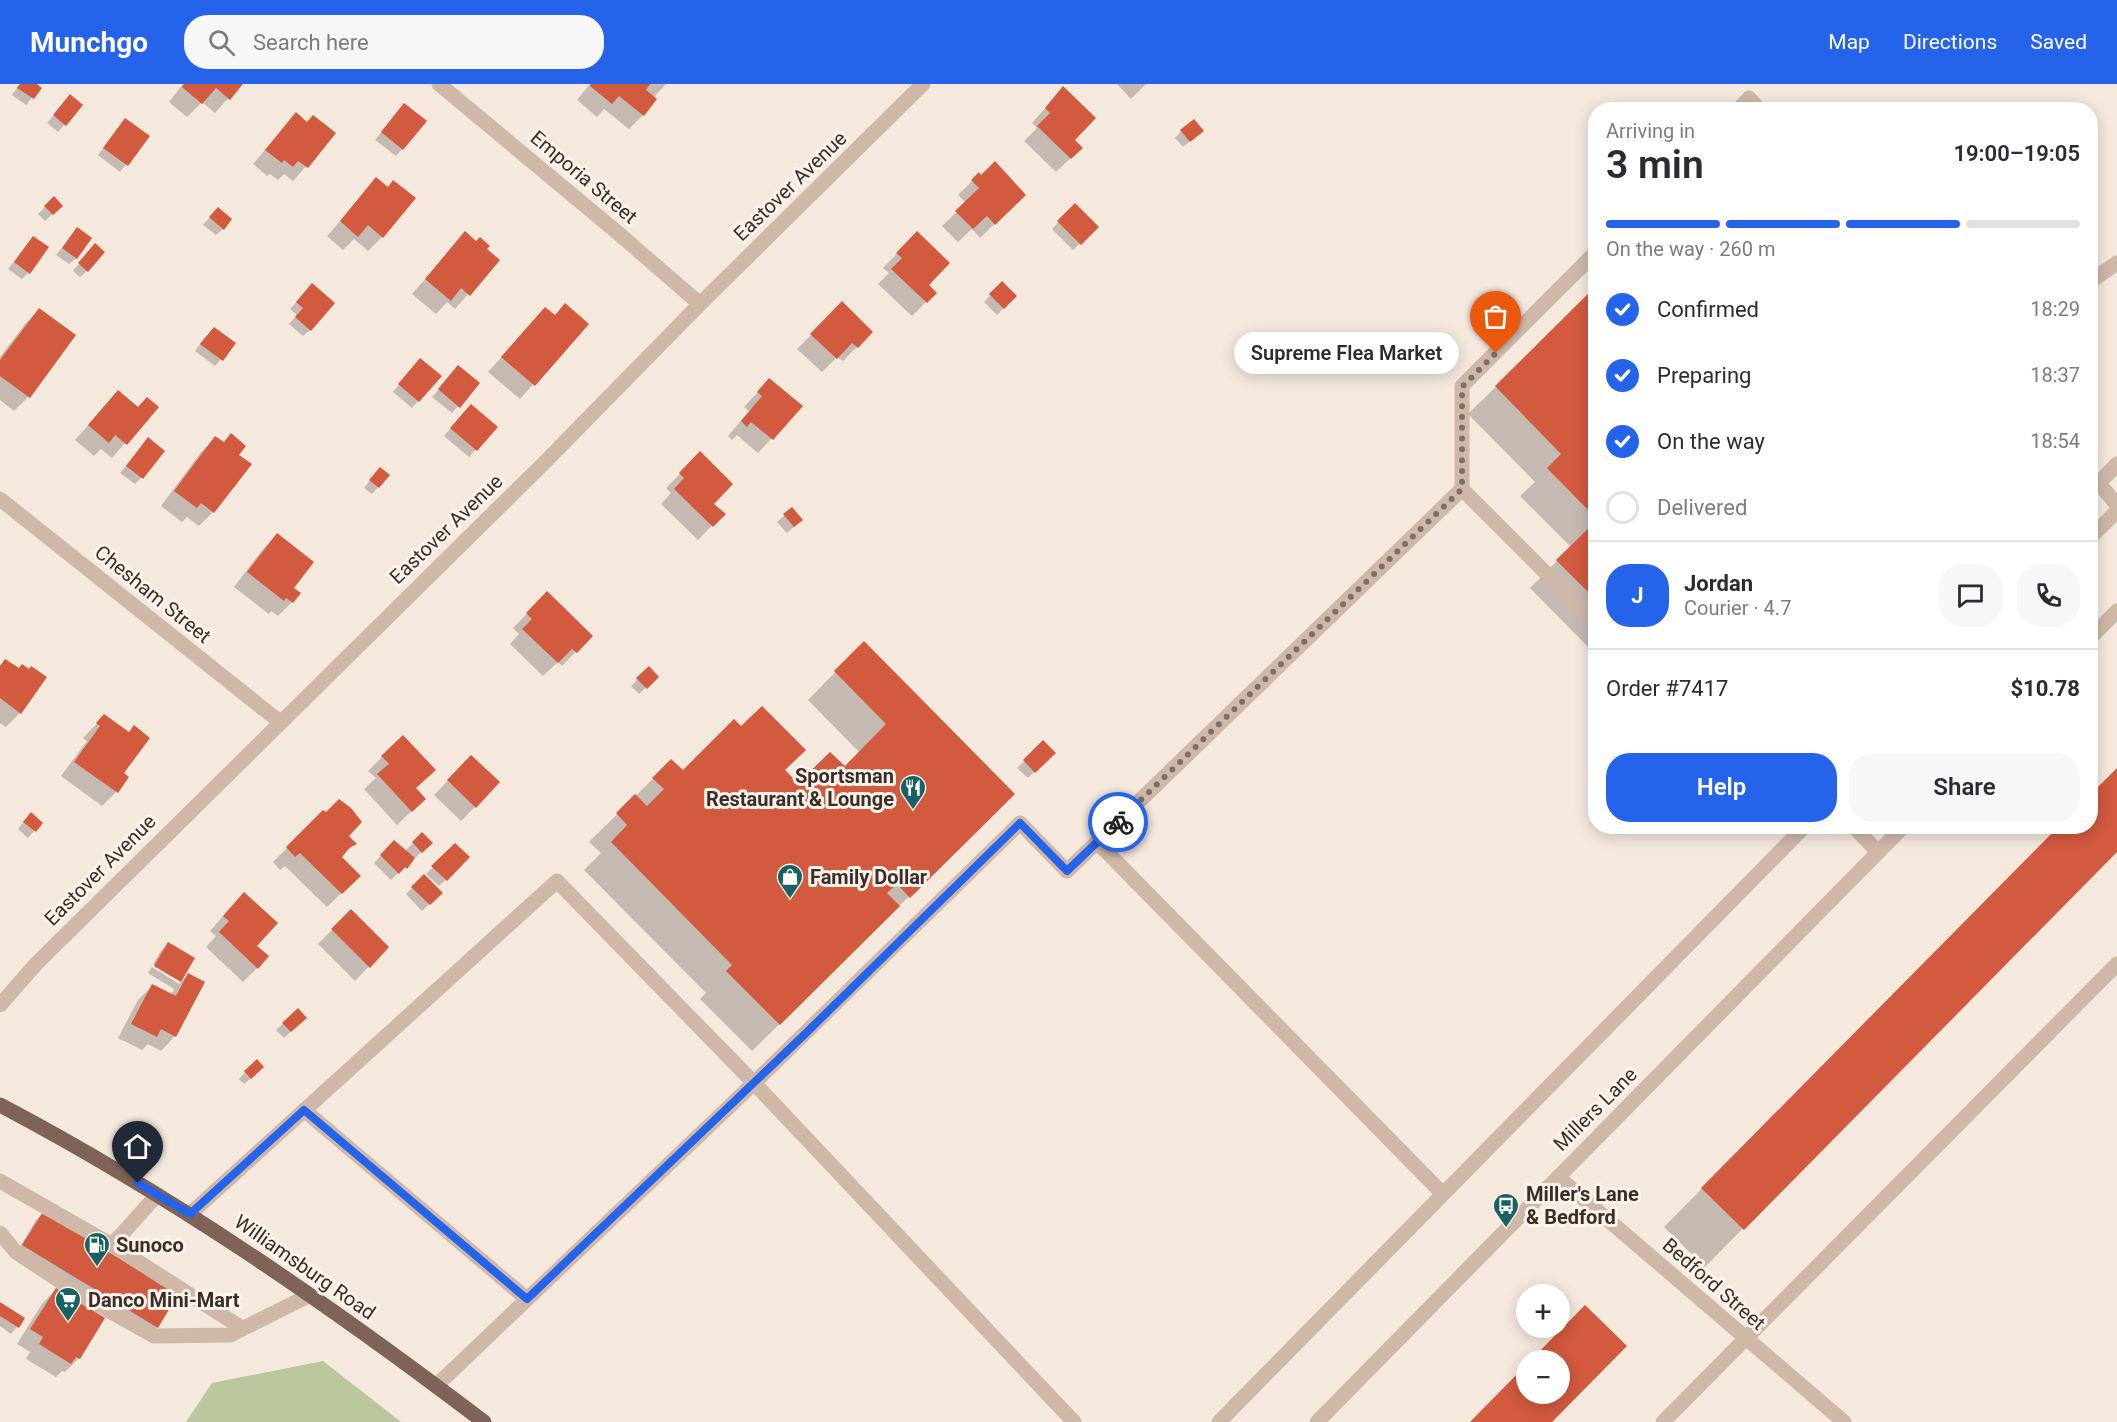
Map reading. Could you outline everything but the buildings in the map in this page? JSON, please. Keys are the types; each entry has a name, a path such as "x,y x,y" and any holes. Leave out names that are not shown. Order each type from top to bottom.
{"main road":[{"name":"Williamsburg Road","path":"0,1105 79,1148 190,1214 310,1295 484,1422"}],"street":[{"name":"Emporia Street","path":"439,84 700,304"},
{"name":"Eastover Avenue","path":"0,1005 36,964 545,462 700,304 923,84"},
{"path":"1588,260 1462,387 1462,489 1588,615"},
{"path":"2098,276 2117,263"},
{"path":"2117,464 2099,483 2117,505"},
{"path":"436,1386 754,1083 1020,823 1067,871 1462,489"},
{"name":"Chesham Street","path":"0,499 280,722"},
{"path":"2098,530 2117,511"},
{"path":"2098,630 2117,611"},
{"path":"1219,1422 1797,834"},
{"path":"1861,834 1878,852"},
{"name":"Millers Lane","path":"1317,1422 1896,834"},
{"path":"1097,842 1443,1194"},
{"path":"190,1214 557,881 754,1083 1074,1422"},
{"path":"1663,1422 2117,964"},
{"path":"304,1110 527,1299"},
{"name":"Bedford Street","path":"1558,1177 1844,1422"},
{"path":"0,1181 112,1245 242,1328"},
{"path":"112,1245 157,1195"},
{"path":"0,1233 24,1258 84,1297 154,1336 230,1335 310,1295"}],"green space":[{"path":"323,1361 401,1422 186,1422 212,1383"}],"way so far":[{"path":"1118,822 1462,489 1462,387 1496,353"}],"place":[{"name":"Supreme Flea Market","path":"1496,353"},
{"name":"Sportsman Restaurant & Lounge","path":"913,811"},
{"name":"Family Dollar","path":"790,900"},
{"name":"Miller's Lane & Bedford","path":"1506,1229"},
{"name":"Sunoco","path":"97,1268"},
{"name":"Danco Mini-Mart","path":"68,1323"}],"route":[{"path":"138,1183 190,1214 304,1110 527,1299 805,1034 1020,823 1067,871 1118,822"}]}
